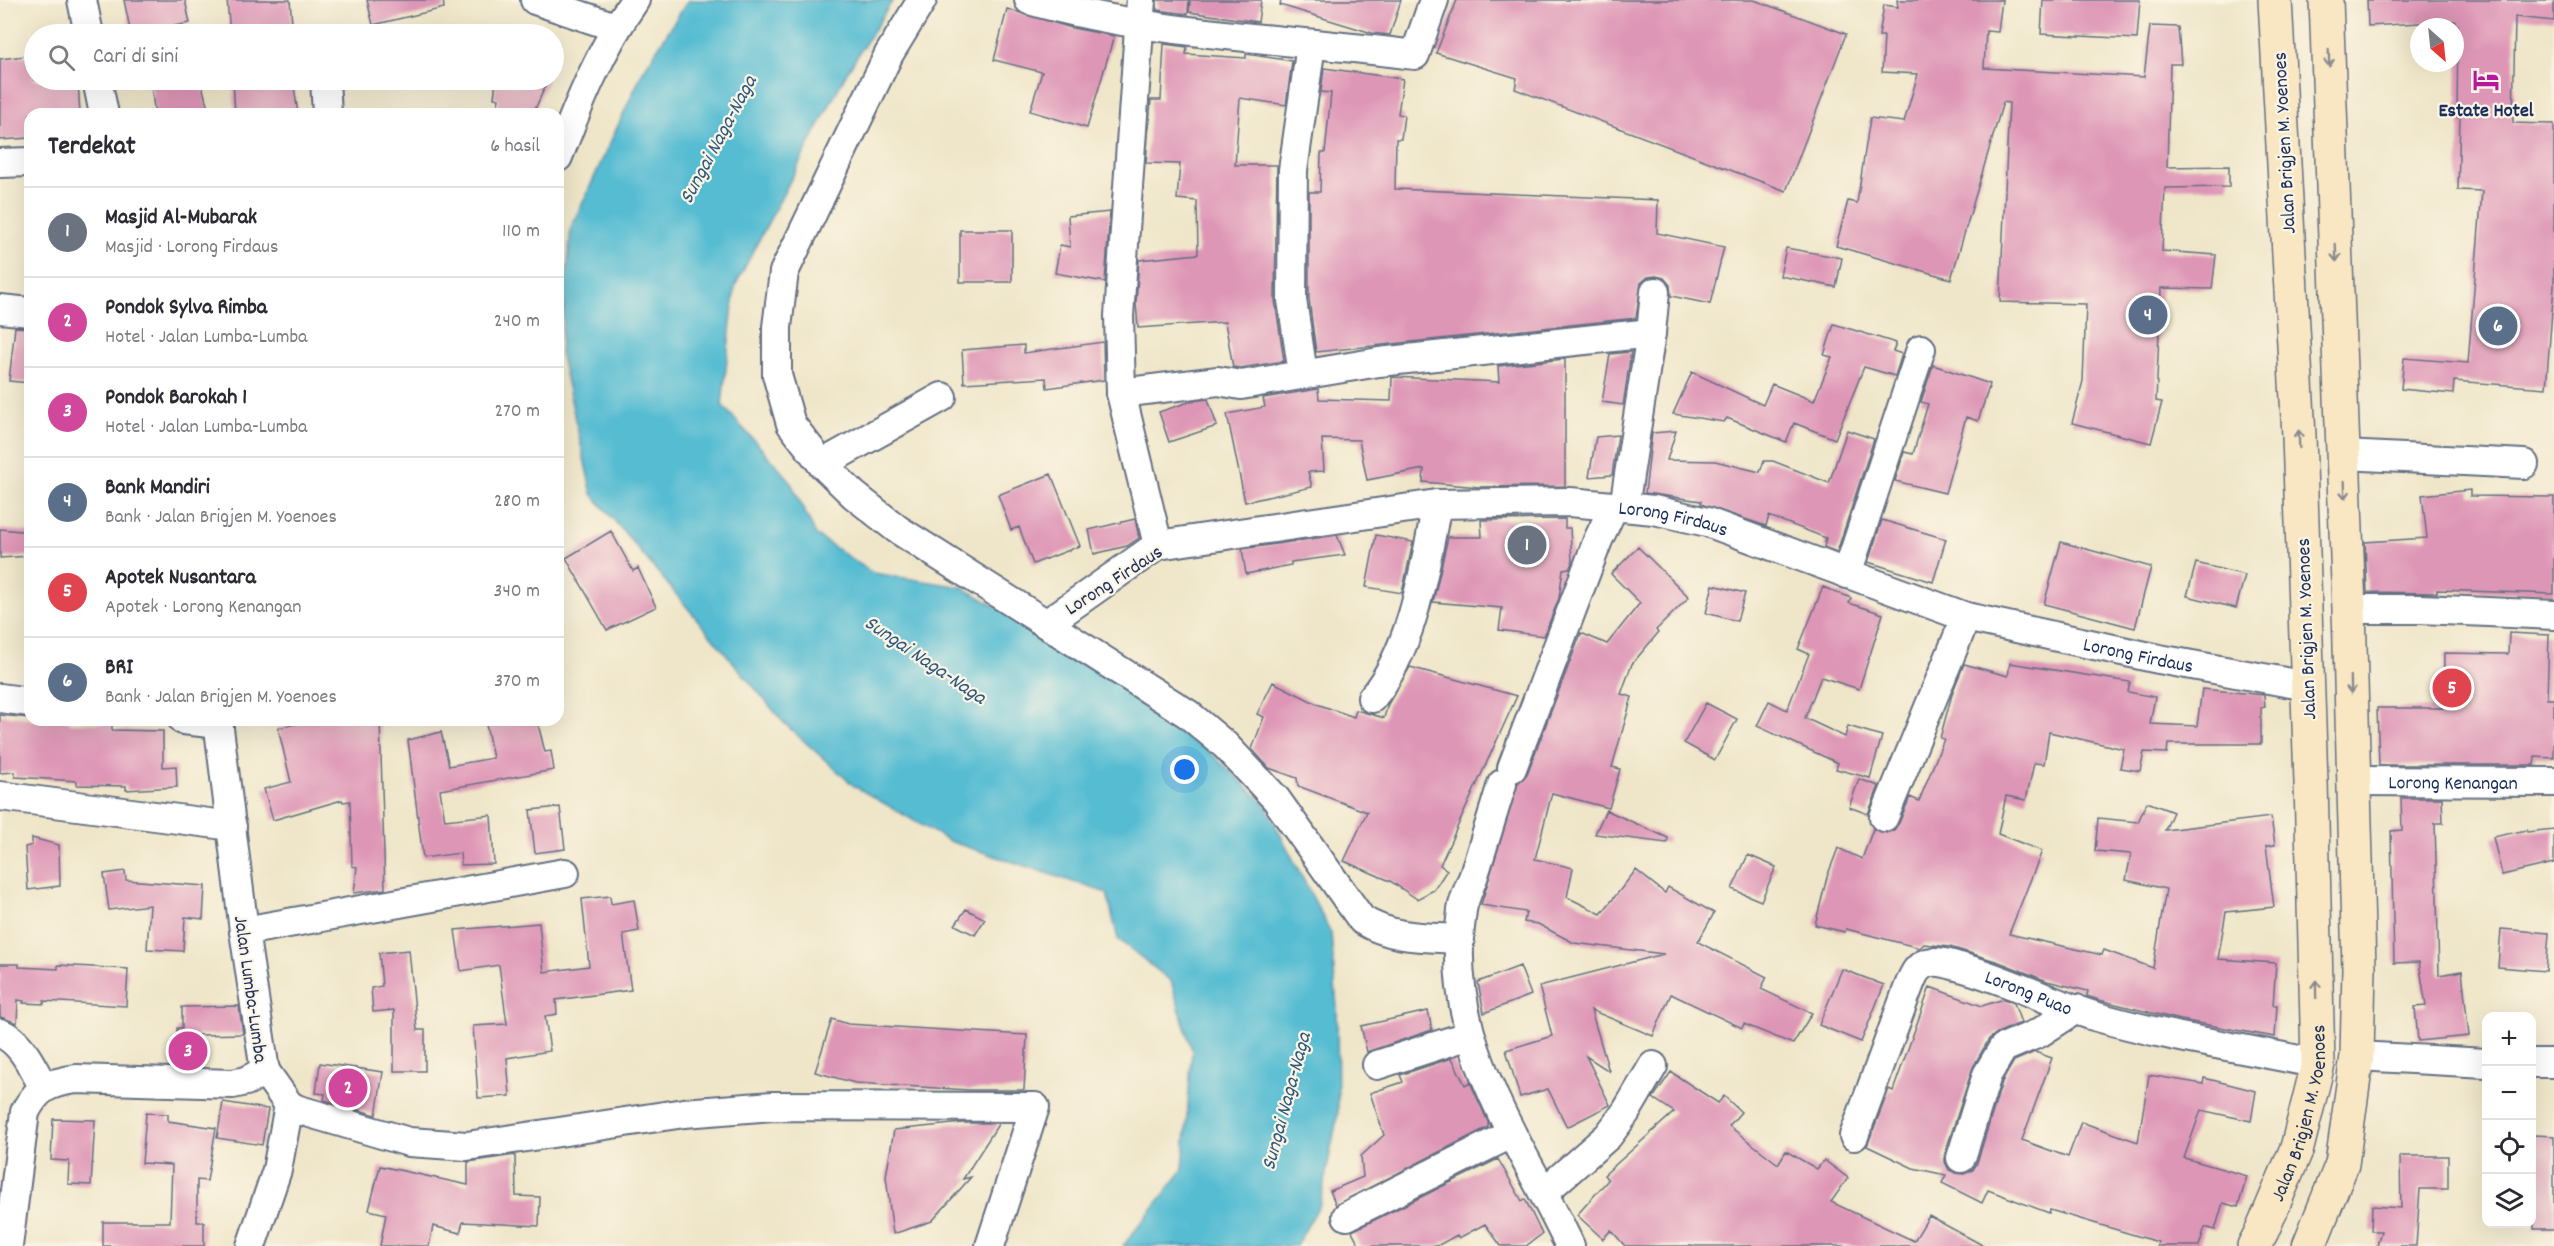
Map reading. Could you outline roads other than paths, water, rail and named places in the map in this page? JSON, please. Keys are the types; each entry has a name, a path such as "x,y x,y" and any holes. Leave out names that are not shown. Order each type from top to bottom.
{"main road":[{"name":"Jalan Brigjen M. Yoenoes","path":"2254,1246 2297,1148 2318,1064 2299,436 2275,0"},
{"path":"2309,1246 2342,1164 2357,1056 2357,866 2326,0"},
{"path":"2311,782 2353,781"}],"street":[{"path":"82,0 87,24"},
{"path":"535,0 615,27"},
{"path":"564,143 615,27 634,0"},
{"path":"922,0 889,54 784,272 777,327 777,375 791,424 822,464 854,495 897,529 1188,714 1225,745 1276,799 1362,920 1380,931 1395,935 1460,939"},
{"path":"1029,0 1076,13 1140,12 1311,45 1415,55 1434,0"},
{"path":"1140,12 1119,316 1121,393 1158,545"},
{"path":"1303,374 1292,300 1293,170 1311,45"},
{"path":"99,90 103,108"},
{"path":"326,90 327,108"},
{"path":"0,163 24,162"},
{"path":"1566,1244 1544,1192 1511,1134 1470,1035 1458,968 1462,908 1507,776 1571,616 1598,540 1619,506 1651,333 1655,292"},
{"path":"0,309 24,311"},
{"path":"1121,393 1218,381 1241,385 1379,362 1651,333"},
{"path":"1847,574 1921,349"},
{"path":"822,464 942,397"},
{"path":"2344,455 2524,464"},
{"name":"Lorong Firdaus","path":"1046,624 1158,545 1437,504 1570,502 1654,510 1707,522 1966,617 2159,659 2307,686"},
{"path":"1372,698 1386,682 1417,604 1437,504"},
{"path":"2349,609 2421,609 2554,615"},
{"path":"1884,817 1966,617"},
{"path":"0,698 24,701"},
{"name":"Jalan Lumba-Lumba","path":"44,1088 57,1082 76,1079 233,1084 246,1081 265,1071 244,931 219,726"},
{"name":"Lorong Kenangan","path":"2353,781 2554,782"},
{"path":"0,796 232,826"},
{"path":"244,931 564,873"},
{"name":"Lorong Puao","path":"1854,1136 1906,994 1916,970 1923,963 1937,961 1987,974 2076,1009 2180,1037 2318,1064"},
{"path":"1961,1158 1987,1075 2003,1048 2039,1033 2076,1009"},
{"path":"0,1033 11,1039 21,1050 44,1088 33,1096 25,1112 8,1246"},
{"path":"1377,1065 1470,1035"},
{"path":"2357,1056 2482,1063"},
{"path":"2536,1063 2554,1063"},
{"path":"1544,1192 1608,1136 1626,1112 1653,1066"},
{"path":"265,1071 290,1105 296,1109 409,1142 467,1146 684,1113 773,1106 1035,1107 990,1246"},
{"path":"251,1246 277,1170 290,1105"},
{"path":"1347,1216 1511,1134"}],"water":[{"name":"Sungai Naga-Naga","path":"688,0 893,0 847,72 735,286 722,405 789,479 816,535 873,573 962,587 1036,630 1182,726 1264,803 1331,933 1337,1008 1338,1113 1320,1204 1296,1246 1123,1246 1183,1170 1192,1050 1171,981 1118,939 1107,893 949,841 854,786 784,723 592,494 564,370 564,307 571,228 642,73"}],"place":[{"name":"Estate Hotel","path":"2486,80"},
{"name":"Bank Mandiri","path":"2148,315"},
{"name":"BRI","path":"2498,326"},
{"name":"Masjid Al-Mubarak","path":"1527,545"},
{"name":"Apotek Nusantara","path":"2452,688"},
{"name":"Pondok Barokah 1","path":"188,1051"},
{"name":"Pondok Sylva Rimba","path":"348,1088"}]}
